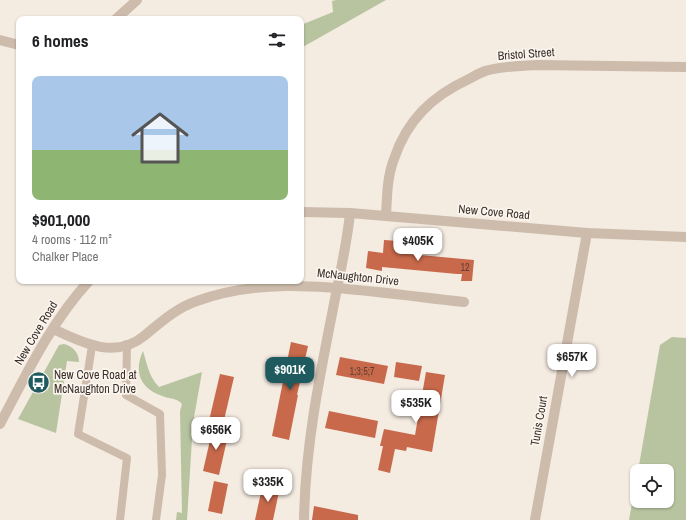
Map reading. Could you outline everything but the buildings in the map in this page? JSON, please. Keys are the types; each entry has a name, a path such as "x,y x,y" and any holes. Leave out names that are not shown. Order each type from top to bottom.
{"street":[{"path":"119,16 137,0"},
{"path":"0,40 16,44"},
{"name":"Bristol Street","path":"386,216 389,176 400,142 410,125 424,108 450,87 485,71 515,66 686,67"},
{"name":"New Cove Road","path":"304,212 350,213 587,232 686,237"},
{"path":"304,520 304,493 308,446 347,237 350,213"},
{"name":"Tunis Court","path":"535,520 587,232"},
{"name":"New Cove Road","path":"0,424 53,329 75,296 86,284"},
{"name":"McNaughton Drive","path":"53,329 82,343 110,348 127,344 143,337 157,324 195,301 225,292 253,287 285,285 337,287 464,302"}],"lane":[{"path":"127,344 126,395 160,414 162,475 156,520"},
{"path":"92,346 78,434 127,458 120,520"}],"green space":[{"path":"386,0 304,46 304,24 333,12 332,1"},
{"path":"672,337 686,338 686,520 629,520 631,508 674,508 674,464 639,464 660,345"},
{"path":"64,344 75,350 79,362 67,361 56,433 18,419 59,345"},
{"path":"143,351 151,375 159,387 202,372 193,423 187,520 176,520 177,512 182,513 180,411 182,404 176,400 157,394 150,390 141,380 139,366"}],"place":[{"name":"New Cove Road at McNaughton Drive","path":"38,382"}]}
